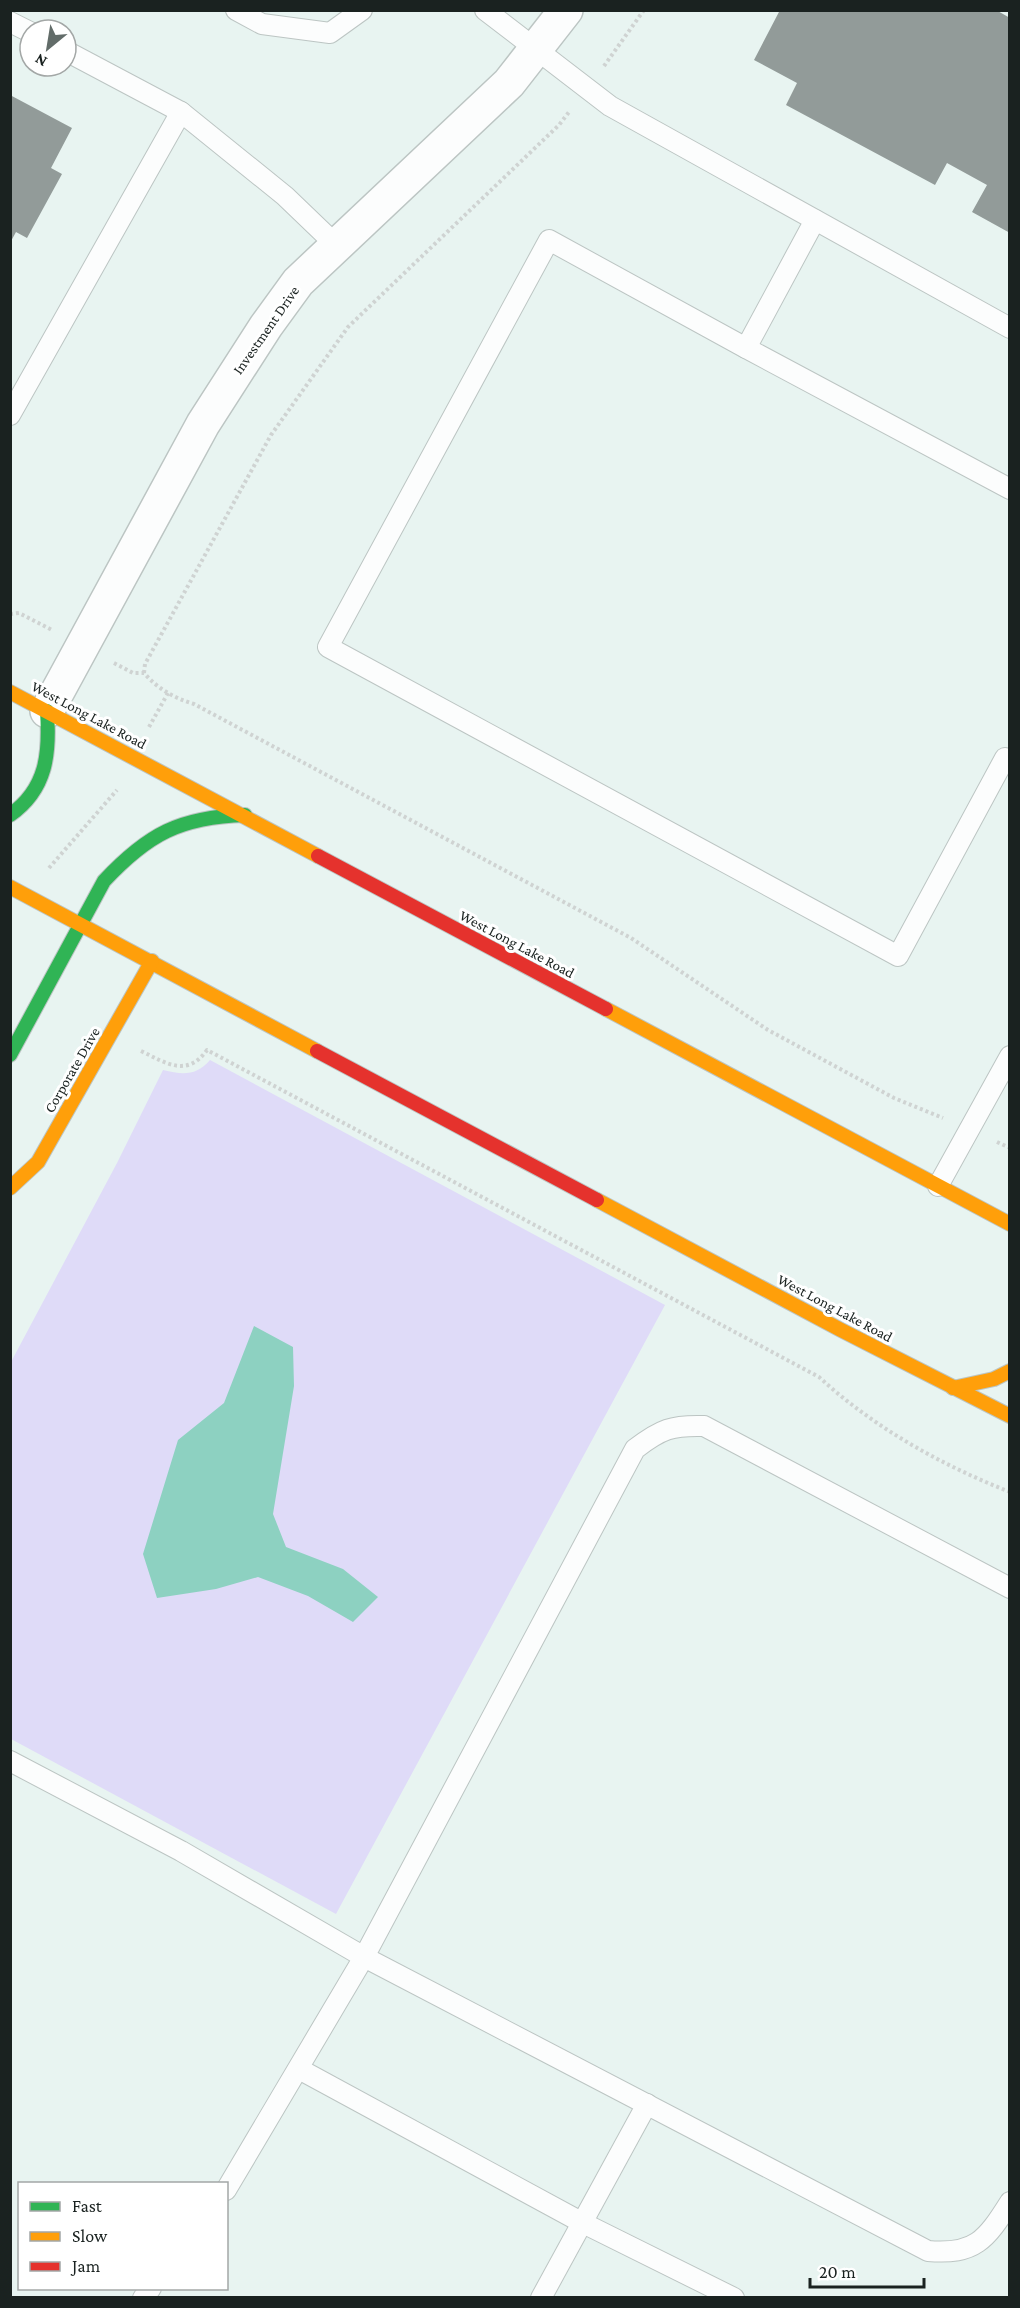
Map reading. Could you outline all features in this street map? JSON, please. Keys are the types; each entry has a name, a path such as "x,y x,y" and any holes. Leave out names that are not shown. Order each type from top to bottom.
{"main road":[{"name":"West Long Lake Road","path":"10,692 1010,1224"},
{"path":"10,815 19,810 36,792 46,770 50,744 47,711"},
{"path":"10,1055 104,881 150,836 180,823 213,815 245,815"},
{"name":"West Long Lake Road","path":"10,887 953,1388 1010,1416"},
{"name":"Corporate Drive","path":"10,1188 39,1162 152,961"},
{"path":"953,1388 994,1379 1010,1371"}],"street":[{"name":"Investment Drive","path":"47,711 203,424 266,326 298,282 471,120 536,50 566,10"}],"lane":[{"path":"236,10 262,24 330,33 362,10"},
{"path":"485,10 610,106 1010,328"},
{"path":"78,57 181,112 285,196 336,245"},
{"path":"10,415 181,112"},
{"path":"746,348 816,220"},
{"path":"1008,756 898,956 328,647 549,240 1010,489"},
{"path":"938,1186 1010,1056"},
{"path":"228,2187 364,1957 636,1449 654,1434 677,1425 704,1426 1010,1588"},
{"path":"10,1761 181,1851 364,1957 928,2251 955,2254 983,2240 1010,2202"},
{"path":"299,2069 581,2222 734,2298"},
{"path":"541,2298 647,2104"}],"path":[{"path":"610,58 644,10"},
{"path":"144,673 145,664 271,435 348,327 560,125"},
{"path":"10,614 19,613 34,621"},
{"path":"133,673 144,673 168,693 194,704 631,938 768,1030 894,1098 1010,1148"},
{"path":"158,709 168,693"},
{"path":"47,870 118,788"},
{"path":"132,1046 175,1066 188,1066 200,1060 207,1050 217,1055 819,1377 873,1422 966,1475 1010,1492"}],"shaded area":[{"path":"210,1060 665,1305 336,1914 11,1739 11,1362 117,1163 163,1070 177,1073 194,1072"},
{"path":"254,1326 293,1347 294,1386 273,1514 286,1547 343,1569 378,1597 353,1622 308,1596 258,1577 216,1589 157,1598 143,1554 178,1440 224,1403"}],"building":[{"path":"780,10 996,10 1010,18 1010,233 972,212 987,185 947,163 935,185 786,105 797,83 754,60"},
{"path":"10,95 72,128 51,168 62,174 27,238 16,232 10,243"}],"traffic: fast":[{"path":"10,815 32,794 44,769 48,741 47,711"},
{"path":"10,1055 104,881 135,851 167,831 183,824 202,820 245,815"}],"traffic: slow":[{"path":"10,692 318,856"},
{"path":"10,887 317,1051"},
{"path":"10,1188 38,1162 152,961"},
{"path":"606,1009 1010,1224"},
{"path":"597,1200 841,1330 1010,1416"},
{"path":"953,1388 994,1379 1010,1371"}],"traffic: jam":[{"path":"318,856 606,1009"},
{"path":"317,1051 597,1200"}]}
